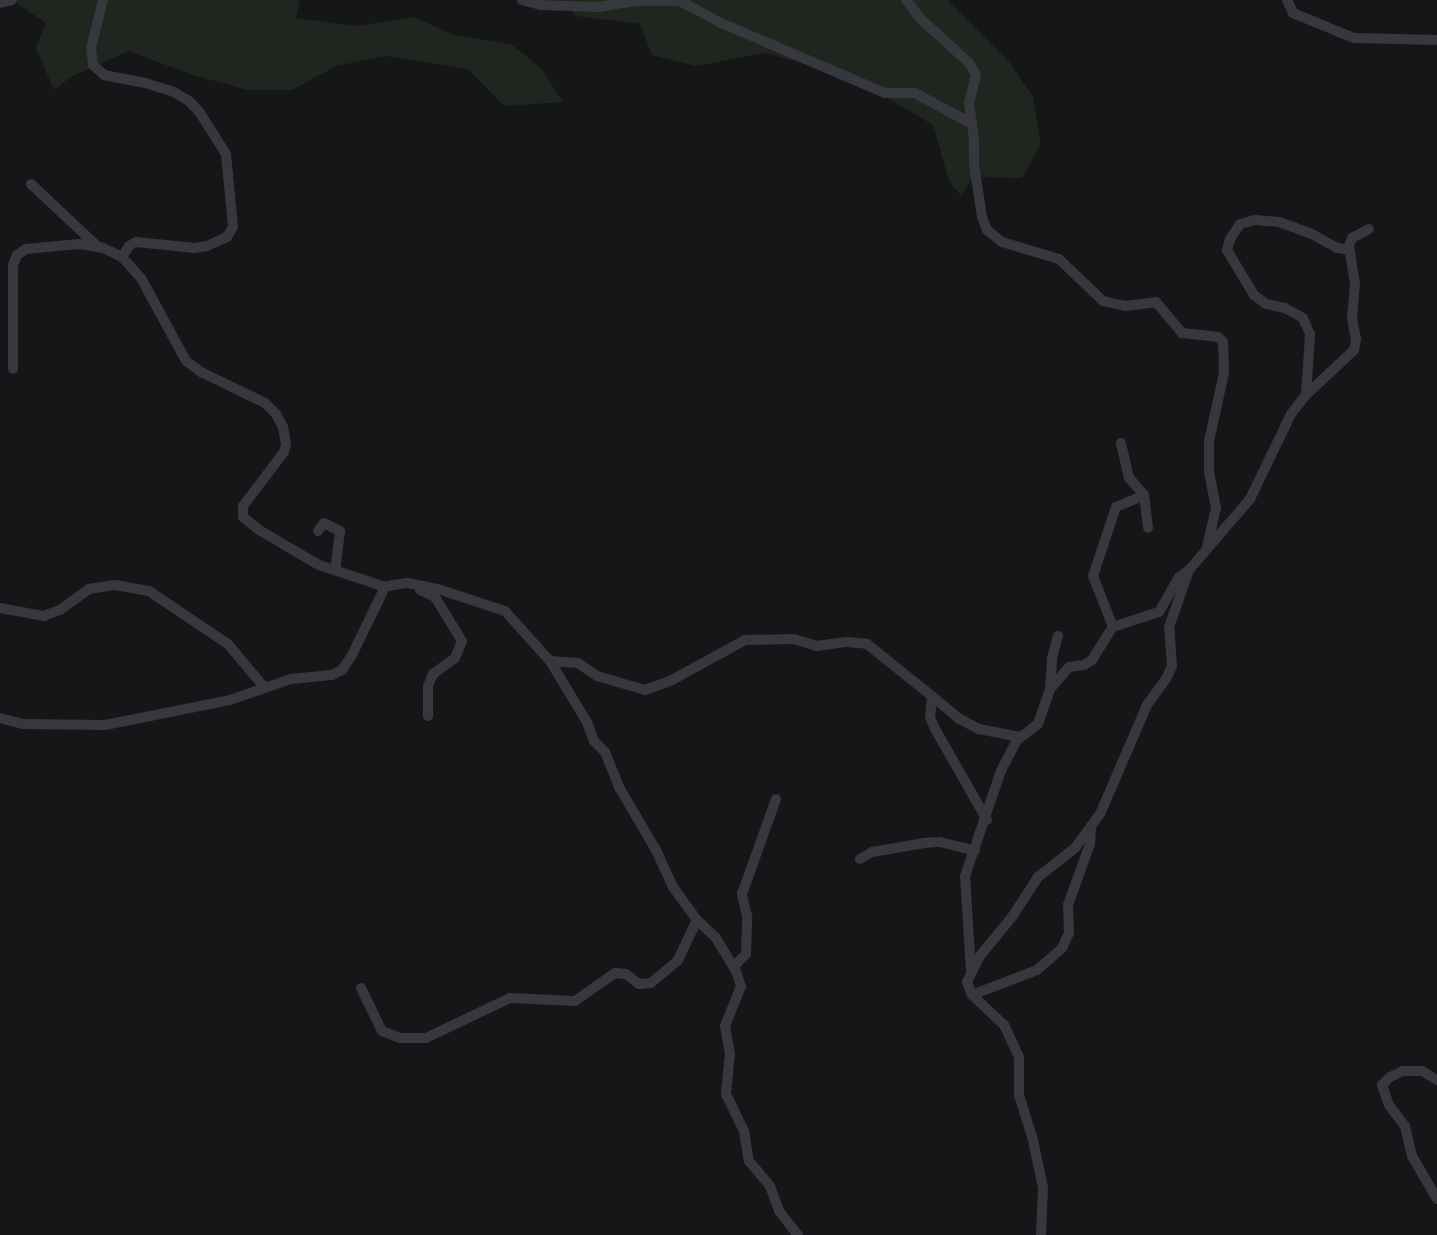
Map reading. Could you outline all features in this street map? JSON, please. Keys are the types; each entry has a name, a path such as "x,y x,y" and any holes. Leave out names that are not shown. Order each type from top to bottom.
{"street":[{"path":"0,3 12,0"},
{"path":"103,0 91,48 93,65 104,75 174,92 189,101 200,113 226,154 233,227 227,237 208,246 195,248 136,242 122,257"},
{"path":"522,0 541,5 598,7 634,1 680,1 721,23 886,93 915,93 972,124"},
{"path":"906,0 921,19 974,70 976,85 969,103 974,164 984,225 994,236 1012,246 1034,249 1059,259 1103,301 1125,306 1156,302 1182,333 1218,337 1223,342 1224,373 1209,441 1209,472 1216,508 1207,547"},
{"path":"1287,0 1293,13 1354,38 1437,40"},
{"path":"31,184 98,247"},
{"path":"1306,395 1310,334 1303,318 1285,307 1266,304 1254,295 1227,250 1230,239 1240,224 1255,220 1279,222 1312,234 1337,248 1349,250"},
{"path":"1050,689 1069,667 1084,665 1092,660 1113,627 1159,612 1179,577 1189,570 1250,499 1282,429 1306,395 1354,350 1356,339 1352,318 1355,284 1349,250 1352,238 1369,229"},
{"path":"13,369 13,265 18,255 26,249 79,244 98,247 122,257 141,278 186,360 201,372 265,403 276,414 283,427 286,443 284,452 243,506 243,517 259,530 320,565 385,587 407,583 498,607 512,616 550,661 587,722 594,741 605,752 619,787 656,850 673,887 697,920 716,938 734,966 741,986 725,1026 730,1053 726,1094 744,1131 750,1161 769,1186 779,1211 798,1235"},
{"path":"1121,443 1129,478 1144,495 1148,528"},
{"path":"1113,627 1093,576 1116,508 1144,495"},
{"path":"318,531 324,523 340,531 335,569"},
{"path":"971,972 1038,877 1075,848 1091,826 1130,751 1147,705 1172,666 1169,627 1189,570"},
{"path":"407,583 435,597 462,642 455,658 433,674 428,686 428,716"},
{"path":"0,608 44,616 60,610 89,589 115,585 149,591 228,644 264,687"},
{"path":"0,718 22,724 104,725 230,701 264,687 291,680 332,675 342,670 385,587"},
{"path":"1041,1235 1043,1188 1033,1139 1019,1095 1019,1057 1004,1025 967,987 971,972 965,885 998,778 1020,737 1038,724 1050,689 1052,658 1058,636"},
{"path":"550,661 578,663 597,676 645,690 672,680 745,640 794,639 817,646 855,642 871,647 958,718 979,729 1020,737"},
{"path":"932,696 930,717 934,727 987,820"},
{"path":"734,966 746,954 747,916 742,894 776,799"},
{"path":"972,995 1037,970 1062,948 1069,933 1068,905 1090,844 1091,826"},
{"path":"860,859 872,852 924,843 940,842 975,851"},
{"path":"361,988 382,1031 400,1038 426,1038 510,998 575,1001 615,973 626,974 639,984 655,981 678,960 697,920"},
{"path":"1437,1080 1422,1070 1403,1070 1382,1085 1388,1105 1405,1126 1412,1156 1437,1199"},
{"path":"1042,1223 1049,1235"}],"shaded area":[{"path":"12,0 300,0 296,18 357,26 413,17 454,35 511,44 541,68 563,102 504,106 468,69 386,56 336,66 292,90 248,90 193,75 128,51 71,77 54,90 36,48 46,23"},
{"path":"562,0 947,0 1010,63 1033,97 1041,144 1022,178 973,177 961,196 949,181 933,125 867,86 822,68 765,53 696,66 652,55 640,24 576,16"}]}
